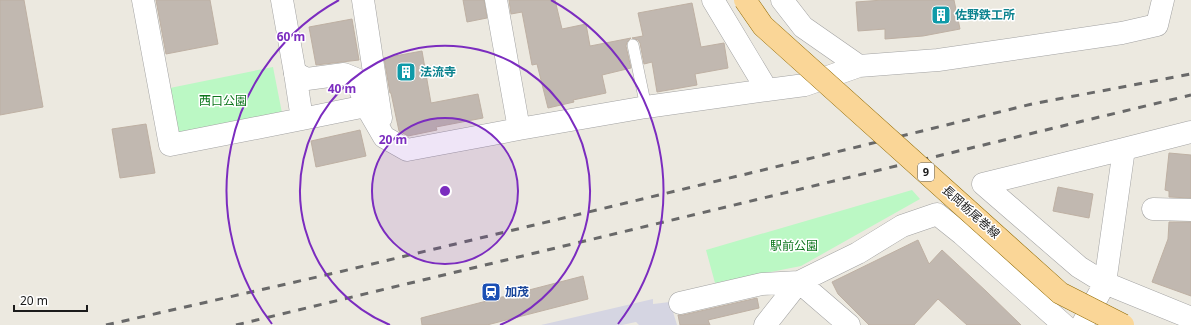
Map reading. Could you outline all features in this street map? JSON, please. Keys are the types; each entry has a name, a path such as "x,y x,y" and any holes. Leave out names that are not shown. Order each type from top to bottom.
{"main road":[{"name":"長岡栃尾巻線","path":"745,0 763,26 1060,293 1123,325"}],"street":[{"path":"143,0 170,145 366,106"},
{"path":"282,0 302,119"},
{"path":"363,0 384,137"},
{"path":"496,0 519,130"},
{"path":"713,0 767,90"},
{"path":"782,0 803,27 859,66"},
{"path":"295,73 306,79 344,74 356,79 366,106 384,137 407,150 646,107 806,84 859,66 938,60 1122,33 1157,25 1163,0"},
{"path":"1191,132 983,184 1079,268 1105,283 1191,318"},
{"path":"1082,325 1105,283 1124,149"},
{"path":"1153,209 1191,210"},
{"path":"680,303 762,284 799,282 858,253 902,226 937,214 962,234 1064,325"},
{"path":"765,325 799,282"},
{"path":"799,282 849,325"}],"lane":[{"path":"633,45 646,107"}],"green space":[{"name":"西口公園","path":"273,67 282,113 174,135 165,89"},
{"name":"駅前公園","path":"912,190 920,199 801,266 715,283 706,250"}],"shaded area":[{"path":"653,299 653,304 670,302 677,325 639,325 636,322 622,325 541,325"}],"building":[{"path":"0,0 24,0 43,107 0,115"},
{"path":"156,0 210,0 218,44 166,54"},
{"path":"463,0 484,0 487,18 467,22"},
{"path":"509,0 555,0 562,29 586,24 590,46 631,38 627,42 626,46 631,68 602,75 606,93 573,100 574,102 548,108 537,64 532,65 522,12 511,14"},
{"path":"883,0 954,0 960,29 923,36 885,39 885,29 858,31 856,2"},
{"path":"692,3 701,47 724,43 728,68 695,74 697,85 657,92 652,62 644,64 640,43 638,40 632,38 643,36 638,13"},
{"path":"352,19 359,60 316,65 309,27"},
{"path":"422,51 431,103 478,94 483,118 436,127 437,130 408,136 399,131 384,58"},
{"path":"146,124 155,173 120,178 112,129"},
{"path":"360,130 366,156 316,167 311,141"},
{"path":"1169,153 1191,155 1191,198 1169,197 1169,191 1165,190"},
{"path":"1058,187 1093,194 1089,218 1053,211"},
{"path":"1169,222 1191,222 1191,296 1152,282 1168,239"},
{"path":"918,240 929,264 942,250 1021,325 967,325 938,299 914,325 869,325 838,294 832,282"},
{"path":"583,276 588,299 487,325 422,325 421,318"},
{"path":"757,298 759,308 708,320 710,325 680,325 678,315"}],"railway":[{"path":"106,325 339,272 1032,104 1191,74"},
{"path":"236,325 1191,95"}],"place":[{"name":"佐野鉄工所","path":"941,15"},
{"name":"法流寺","path":"406,72"},
{"name":"加茂","path":"491,292"}]}
